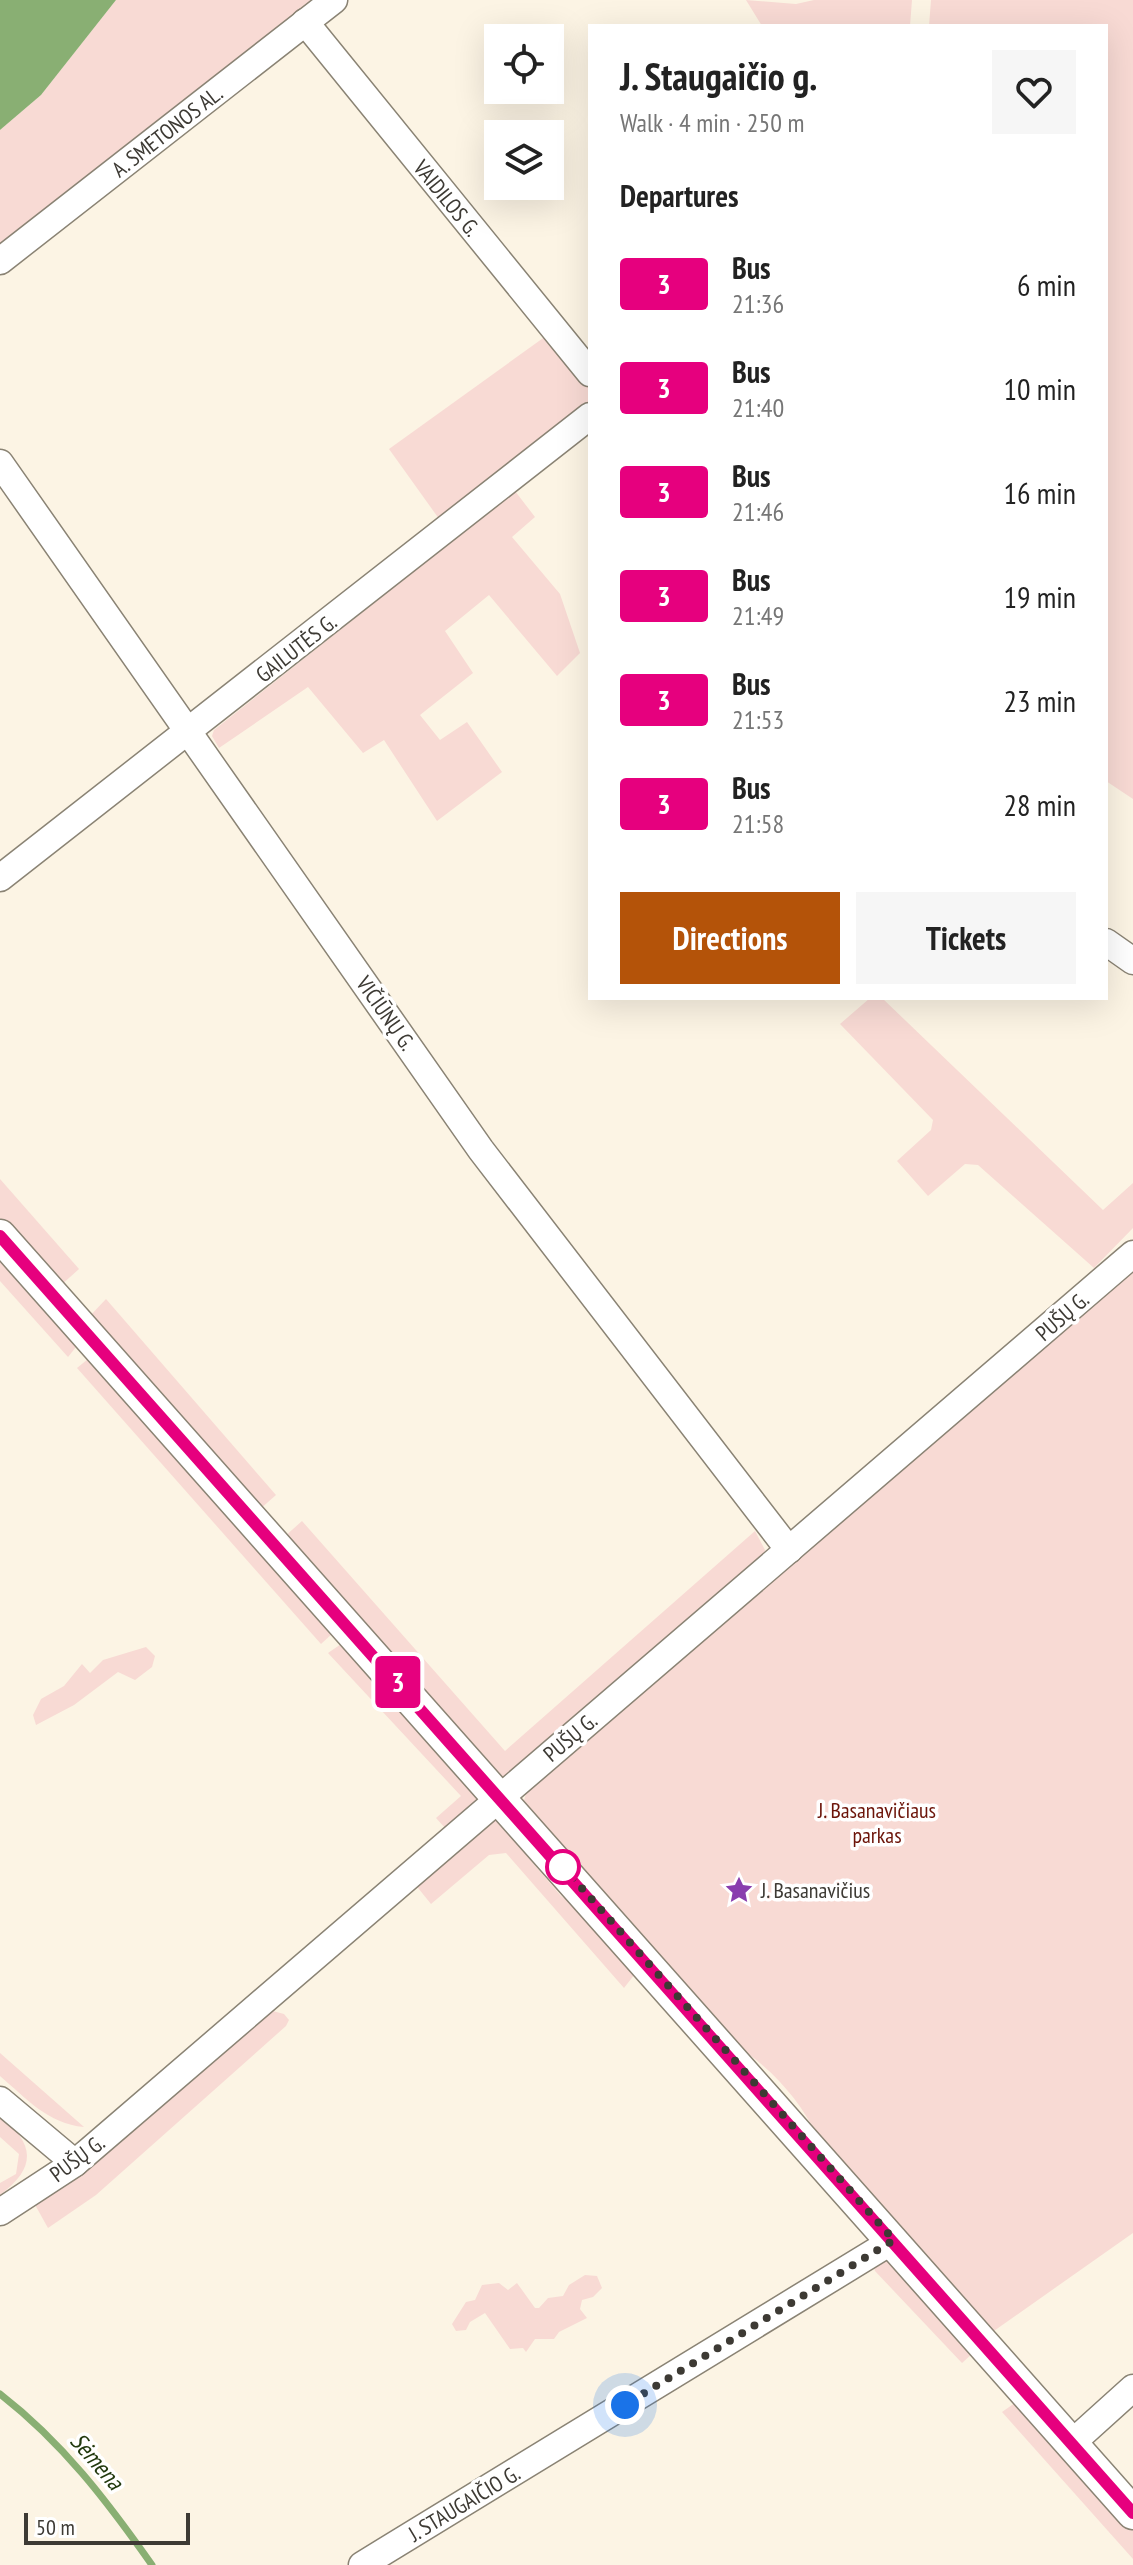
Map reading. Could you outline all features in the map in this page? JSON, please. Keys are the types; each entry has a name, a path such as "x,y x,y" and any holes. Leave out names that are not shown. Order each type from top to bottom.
{"street":[{"name":"A. SMETONOS AL.","path":"0,261 334,0"},
{"name":"VAIDILOS G.","path":"305,22 588,371"},
{"name":"GAILUTĖS G.","path":"0,878 190,733 588,418"},
{"name":"VIČIŪNŲ G.","path":"0,463 481,1150 789,1550"},
{"path":"1108,943 1133,961"},
{"path":"0,1236 894,2240 1133,2513"},
{"name":"PUŠŲ G.","path":"0,2212 75,2163 1133,1254"},
{"path":"0,2100 75,2163"},
{"name":"J. STAUGAIČIO G.","path":"362,2565 894,2240"},
{"path":"1072,2443 1133,2388"}],"green space":[{"path":"116,0 312,0 0,246 0,130 41,95"},
{"path":"746,0 796,4 814,0 912,0 910,24 761,24"},
{"path":"931,0 1133,0 1133,799 1108,782 1108,24 929,24"},
{"path":"546,336 588,386 588,409 442,523 389,449"},
{"path":"515,491 535,517 512,537 560,594 580,653 557,676 489,595 445,631 473,673 420,715 440,740 467,722 502,772 437,821 384,740 363,753 308,687 219,748 212,736 214,730"},
{"path":"868,1000 884,1000 1103,1210 1133,1183 1133,1228 1094,1268 978,1165 965,1164 928,1196 897,1161 931,1130 933,1120 840,1024"},
{"path":"0,1179 79,1269 60,1286 0,1218"},
{"path":"0,1249 78,1336 76,1347 68,1357 0,1281"},
{"name":"J. Basanavičiaus parkas","path":"1133,1264 1133,2233 991,2333 819,2139 783,2085 733,2043 523,1804 527,1790"},
{"path":"106,1299 276,1495 259,1510 88,1318"},
{"path":"88,1359 333,1633 321,1644 77,1368"},
{"path":"302,1521 505,1751 755,1531 765,1550 763,1559 505,1778 498,1778 283,1538"},
{"path":"347,1640 478,1789 479,1800 447,1830 436,1818 461,1796 328,1653"},
{"path":"146,1647 155,1656 152,1667 135,1680 118,1672 74,1705 36,1725 33,1715 41,1699 64,1686 82,1664 90,1673 103,1660"},
{"path":"498,1816 516,1831 531,1861 561,1896 592,1916 638,1970 624,1988 506,1853 489,1855 431,1904 414,1883"},
{"path":"269,2010 284,2014 289,2020 286,2026 96,2195 48,2228 34,2203"},
{"path":"0,2053 84,2127 59,2121 19,2093 0,2076"},
{"path":"0,2115 20,2136 27,2156 21,2175 0,2195 0,2183 16,2174 19,2154 0,2137"},
{"path":"887,2259 973,2353 962,2363 875,2271 872,2261"},
{"path":"585,2275 597,2276 602,2288 593,2297 582,2300 580,2309 587,2318 559,2332 554,2339 535,2339 526,2352 523,2348 510,2349 485,2313 470,2322 466,2330 456,2331 452,2324 466,2302 475,2300 482,2285 499,2283 508,2290 517,2283 535,2308 539,2308 548,2298 563,2296 569,2285"},
{"path":"1019,2400 1133,2529 1133,2559 1002,2412"}],"shaded area":[{"path":"0,0 116,0 41,95 0,130"}],"waterway":[{"name":"Sėmena","path":"0,2394 63,2452 152,2565"}],"bus line":[{"name":"3","path":"0,1236 637,1950 1133,2513"}],"place":[{"name":"J. Basanavičius","path":"739,1890"}],"route":[{"path":"563,1867 894,2240 625,2405"}]}
